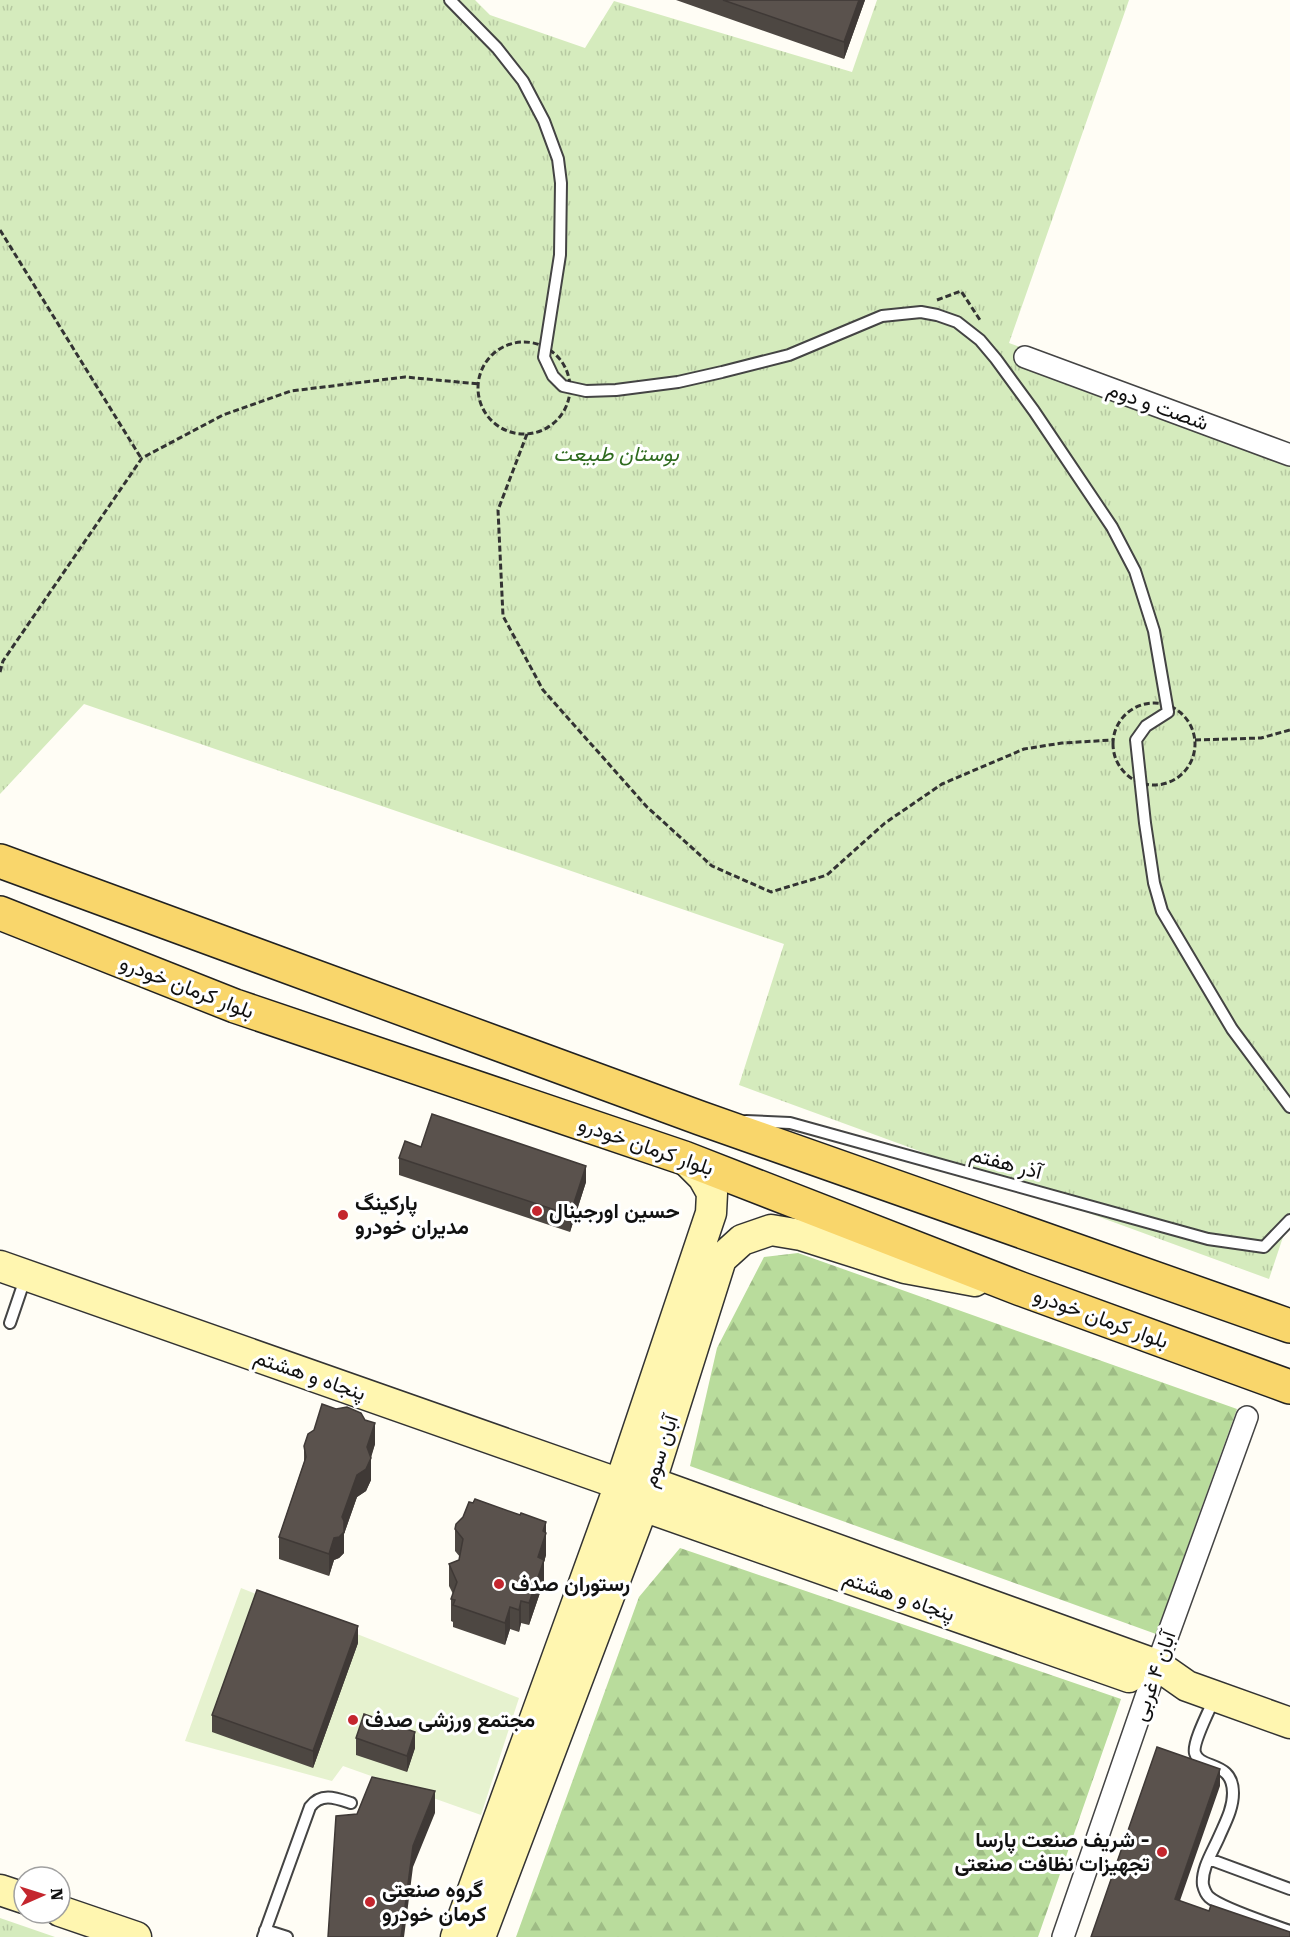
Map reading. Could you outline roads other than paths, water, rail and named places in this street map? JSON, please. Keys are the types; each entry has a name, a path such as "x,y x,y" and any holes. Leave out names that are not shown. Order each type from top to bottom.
{"main road":[{"name":"بلوار کرمان خودرو","path":"0,861 700,1118 1290,1326"},
{"name":"بلوار کرمان خودرو","path":"0,913 235,1006 684,1158 1021,1289 1290,1387"}],"street":[{"name":"شصت و دوم","path":"1025,357 1290,455"},
{"name":"آبان سوم","path":"456,1937 620,1484 711,1213 712,1193 703,1177 684,1158"},
{"name":"آبان سوم","path":"480,1937 647,1494 721,1259 742,1240 771,1230 801,1235 905,1268 1021,1289"},
{"name":"پنجاه و هشتم","path":"13,1271 1290,1723"},
{"name":"آبان ۴ غربی","path":"1063,1937 1247,1417"},
{"path":"72,1915 136,1937"}],"lane":[{"path":"450,0 497,48 523,81 544,121 558,159 561,183 560,255 544,357 553,376 563,386 586,391 615,390 678,382 789,355 882,316 921,312 957,322 980,340 996,359 1112,527 1135,571 1154,632 1171,703 1168,712 1146,726 1136,740 1154,883 1162,911 1232,1029 1290,1107"},
{"name":"آذر هفتم","path":"700,1118 790,1123 1208,1239 1264,1247 1290,1220"},
{"path":"10,1323 13,1271"},
{"path":"1215,1697 1195,1745 1195,1754 1200,1761 1224,1770 1231,1780 1234,1792 1232,1809 1209,1859 1203,1883 1209,1896 1216,1902 1290,1931"},
{"path":"287,1937 264,1933 310,1807 321,1798 329,1797 351,1803"},
{"path":"1209,1859 1290,1889"}],"place":[{"name":"حسین اورجینال","path":"537,1211"},
{"name":"پارکینگ مدیران خودرو","path":"343,1215"},
{"name":"رستوران صدف","path":"499,1584"},
{"name":"مجتمع ورزشی صدف","path":"353,1720"},
{"name":"شریف صنعت پارسا - تجهیزات نظافت صنعتی","path":"1162,1852"},
{"name":"گروه صنعتی کرمان خودرو","path":"370,1902"}],"park label":[{"name":"بوستان طبیعت","path":"616,454"}]}
